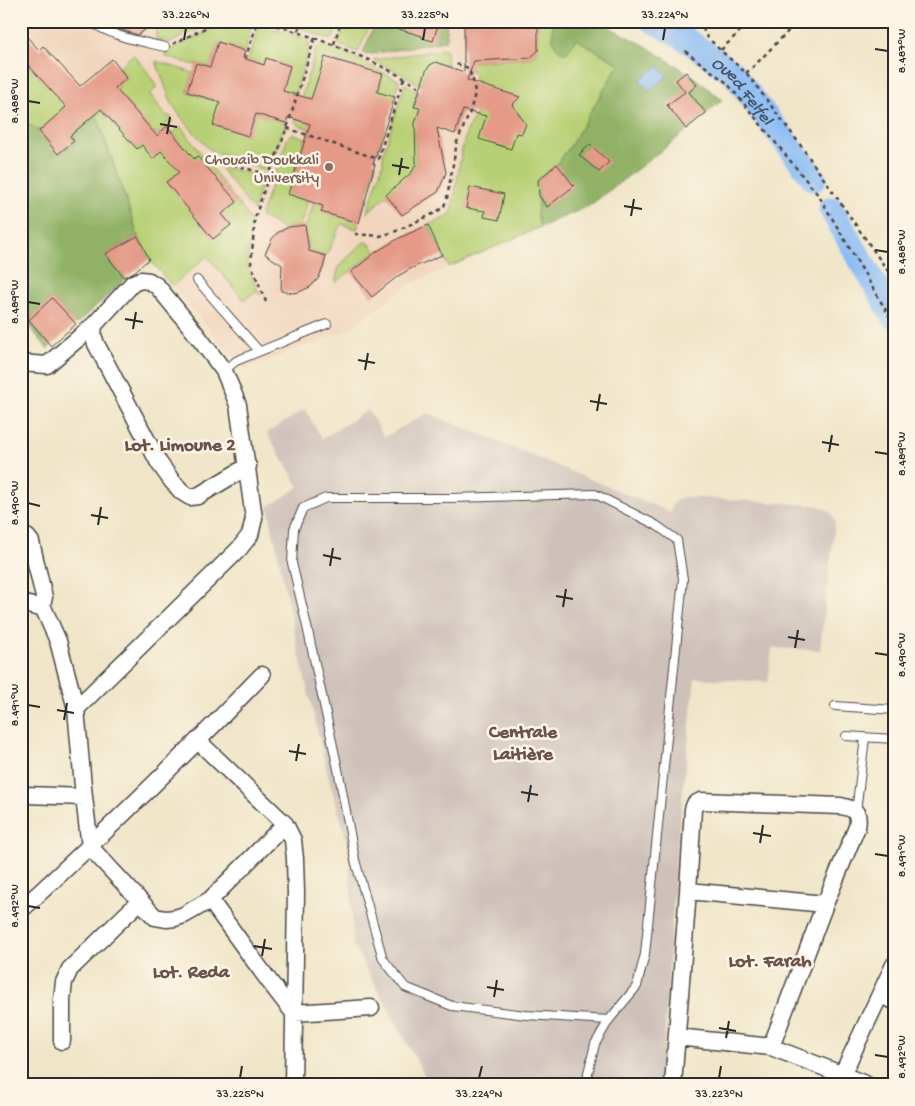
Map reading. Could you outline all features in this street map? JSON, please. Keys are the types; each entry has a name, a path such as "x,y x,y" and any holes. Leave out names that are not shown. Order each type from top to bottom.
{"street":[{"path":"21,363 47,365 94,325 133,283 141,280 149,281 157,286 224,371 238,405 248,466 254,518 250,535 239,549 76,709"},
{"path":"94,325 93,335 96,344 159,462 182,492 190,496 198,496 248,466"},
{"path":"21,537 27,538 31,542 44,597 42,605 58,641 76,709 90,847 156,917 175,918 210,900 285,824"},
{"path":"21,604 36,608 42,605"},
{"path":"21,910 90,847 262,675"},
{"path":"198,741 285,824 293,840 296,893 293,1085"},
{"path":"21,792 26,795 84,797"},
{"path":"673,1085 693,809 695,804 700,801 841,806 856,812 858,820 856,827 771,1047"},
{"path":"688,892 826,904"},
{"path":"210,900 267,980 294,1013"},
{"path":"62,1041 64,982 70,969 140,901"},
{"path":"842,1075 887,998 894,965"},
{"path":"294,1013 371,1008"},
{"path":"677,1037 771,1047 867,1085"}],"lane":[{"path":"90,21 116,35 165,47"},
{"path":"197,280 259,351"},
{"path":"224,371 236,361 326,324"},
{"path":"587,1085 588,1072 595,1044 609,1020 637,986 646,954 683,579 676,540 656,524 595,494 451,498 326,498 303,508 294,529 292,563 338,768 355,860 383,959 405,987 452,1006 609,1020"},
{"path":"835,706 894,710"},
{"path":"846,736 894,739"},
{"path":"856,812 865,738"}],"path":[{"path":"165,47 219,21"},
{"path":"245,59 260,21 334,44 404,78 420,88"},
{"path":"298,32 302,21"},
{"path":"334,44 341,21"},
{"path":"708,21 704,25 704,32 709,39 746,73 804,151 894,280"},
{"path":"721,50 750,21"},
{"path":"746,73 798,21"},
{"path":"266,302 251,264 255,218 287,128 315,37"},
{"path":"685,51 727,83 819,196 894,324"},
{"path":"355,234 380,236 394,232 437,212 444,206 457,142 470,112 475,93 470,70 453,63"},
{"path":"287,128 378,159 404,78"},
{"path":"210,158 270,175"}],"shaded area":[{"name":"Chouaib Doukkali University","path":"21,21 597,21 644,45 691,75 722,100 589,206 410,284 346,331 244,369 149,259 51,346 21,311"},
{"name":"Centrale Laitière","path":"305,409 322,439 368,410 384,437 428,413 670,512 673,504 678,499 685,497 813,505 828,510 833,516 835,522 820,650 772,648 768,682 695,678 677,846 661,1085 430,1085 353,945 349,848 329,779 297,645 268,507 299,487 267,433"}],"green space":[{"path":"156,21 213,21 170,43 156,39"},
{"path":"228,21 250,23 252,25 245,51 218,43 210,67 196,63 195,65 165,56 168,51"},
{"path":"274,21 338,21 331,40 303,29"},
{"path":"345,21 376,21 370,24 358,52 338,44"},
{"path":"380,21 446,21 447,37 445,41 366,55 363,53 373,28 379,26"},
{"path":"538,21 553,21 552,25 619,64 571,145 557,164 538,180 537,214 540,227 449,267 428,225 445,218 452,212 462,149 467,131 477,113 480,93 468,62 530,58 538,51"},
{"path":"553,21 597,21 644,45 691,75 722,100 675,140 589,206 540,227 537,214 538,180 557,164 571,145 619,64 576,39 567,53 560,51 553,41"},
{"path":"259,25 307,39 309,49 295,94 283,91 264,65 248,60"},
{"path":"321,46 340,50 398,80 399,82 378,150 298,125 295,122 316,50"},
{"path":"21,47 64,104 63,110 39,131 21,122"},
{"path":"446,49 447,66 436,62 430,66 421,86 408,77 373,60"},
{"path":"133,54 156,86 150,94 166,116 172,118 171,123 159,134 153,132 117,91 119,85 127,78 119,67"},
{"path":"156,61 193,73 187,92 286,123 267,171 216,153 207,147 181,117 171,102"},
{"path":"405,84 418,92 414,106 420,108 416,122 437,129 415,131 416,164 412,172 367,213 383,163 383,154"},
{"path":"91,98 137,149 142,145 153,158 161,151 167,158 183,146 173,133 179,127 182,128 251,221 247,266 260,295 256,291 244,300 207,256 172,286 149,259 138,236"},
{"path":"91,98 138,236 105,254 126,279 76,324 52,298 29,320 51,346 48,349 21,317 21,122 38,130 58,154 74,142 70,136"},
{"path":"293,134 305,138 288,194 308,200 300,226 289,227 283,230 273,222 260,217 288,137"},
{"path":"331,152 376,164 357,229 341,224 326,256 309,251 305,229"},
{"path":"219,166 265,178 257,196 254,211"},
{"path":"364,242 369,243 376,252 335,283 339,266"}],"water":[{"path":"659,66 667,77 648,91 640,79"}],"building":[{"path":"101,21 157,21 138,35"},
{"path":"383,21 428,21 438,25 433,41 382,24"},
{"path":"464,21 538,21 538,51 530,58 474,61 467,80 520,97 512,105 526,124 522,134 516,133 511,149 479,139 486,116 463,110 455,134 437,128 446,173 438,192 402,215 386,195 412,172 416,164 415,123 420,108 414,107 426,71 430,65 436,62 464,72"},
{"path":"27,37 39,50 43,46 80,86 112,59 127,78 115,88 157,136 167,126 194,159 197,156 237,202 222,214 231,225 213,239 166,182 179,172 161,151 153,159 142,145 137,149 101,109 70,136 74,141 58,154 39,131 66,107 21,57 21,43"},
{"path":"218,42 245,51 243,58 264,65 266,58 290,66 283,91 311,99 325,57 383,74 377,92 395,97 373,164 375,164 359,223 321,212 323,206 288,194 310,124 288,117 286,123 256,114 248,136 213,125 220,102 187,92 196,63 210,67"},
{"path":"686,72 697,85 689,92 706,113 686,129 667,105 685,92 676,80"},
{"path":"590,144 609,162 599,172 579,155"},
{"path":"557,164 574,186 547,207 539,196 538,180"},
{"path":"470,187 504,194 499,220 484,217 485,211 466,208"},
{"path":"305,225 309,251 326,256 323,268 318,279 310,287 292,293 281,291 282,265 265,254 277,233 289,227"},
{"path":"428,225 442,255 398,276 372,297 351,272 376,252 399,238"},
{"path":"138,236 149,259 134,272 124,277 105,254"},
{"path":"52,298 76,324 51,346 29,320"}],"waterway":[{"name":"Oued Felfel","path":"653,21 681,36 733,73 814,179"},
{"name":"Oued Felfel","path":"831,209 894,317"}],"place":[{"name":"Chouaib Doukkali University","path":"329,167"}],"district":[{"name":"Lot. Limoune 2","path":"180,443"},
{"name":"Centrale Laitière","path":"523,741"},
{"name":"Lot. Farah","path":"770,959"},
{"name":"Lot. Reda","path":"191,970"}]}
